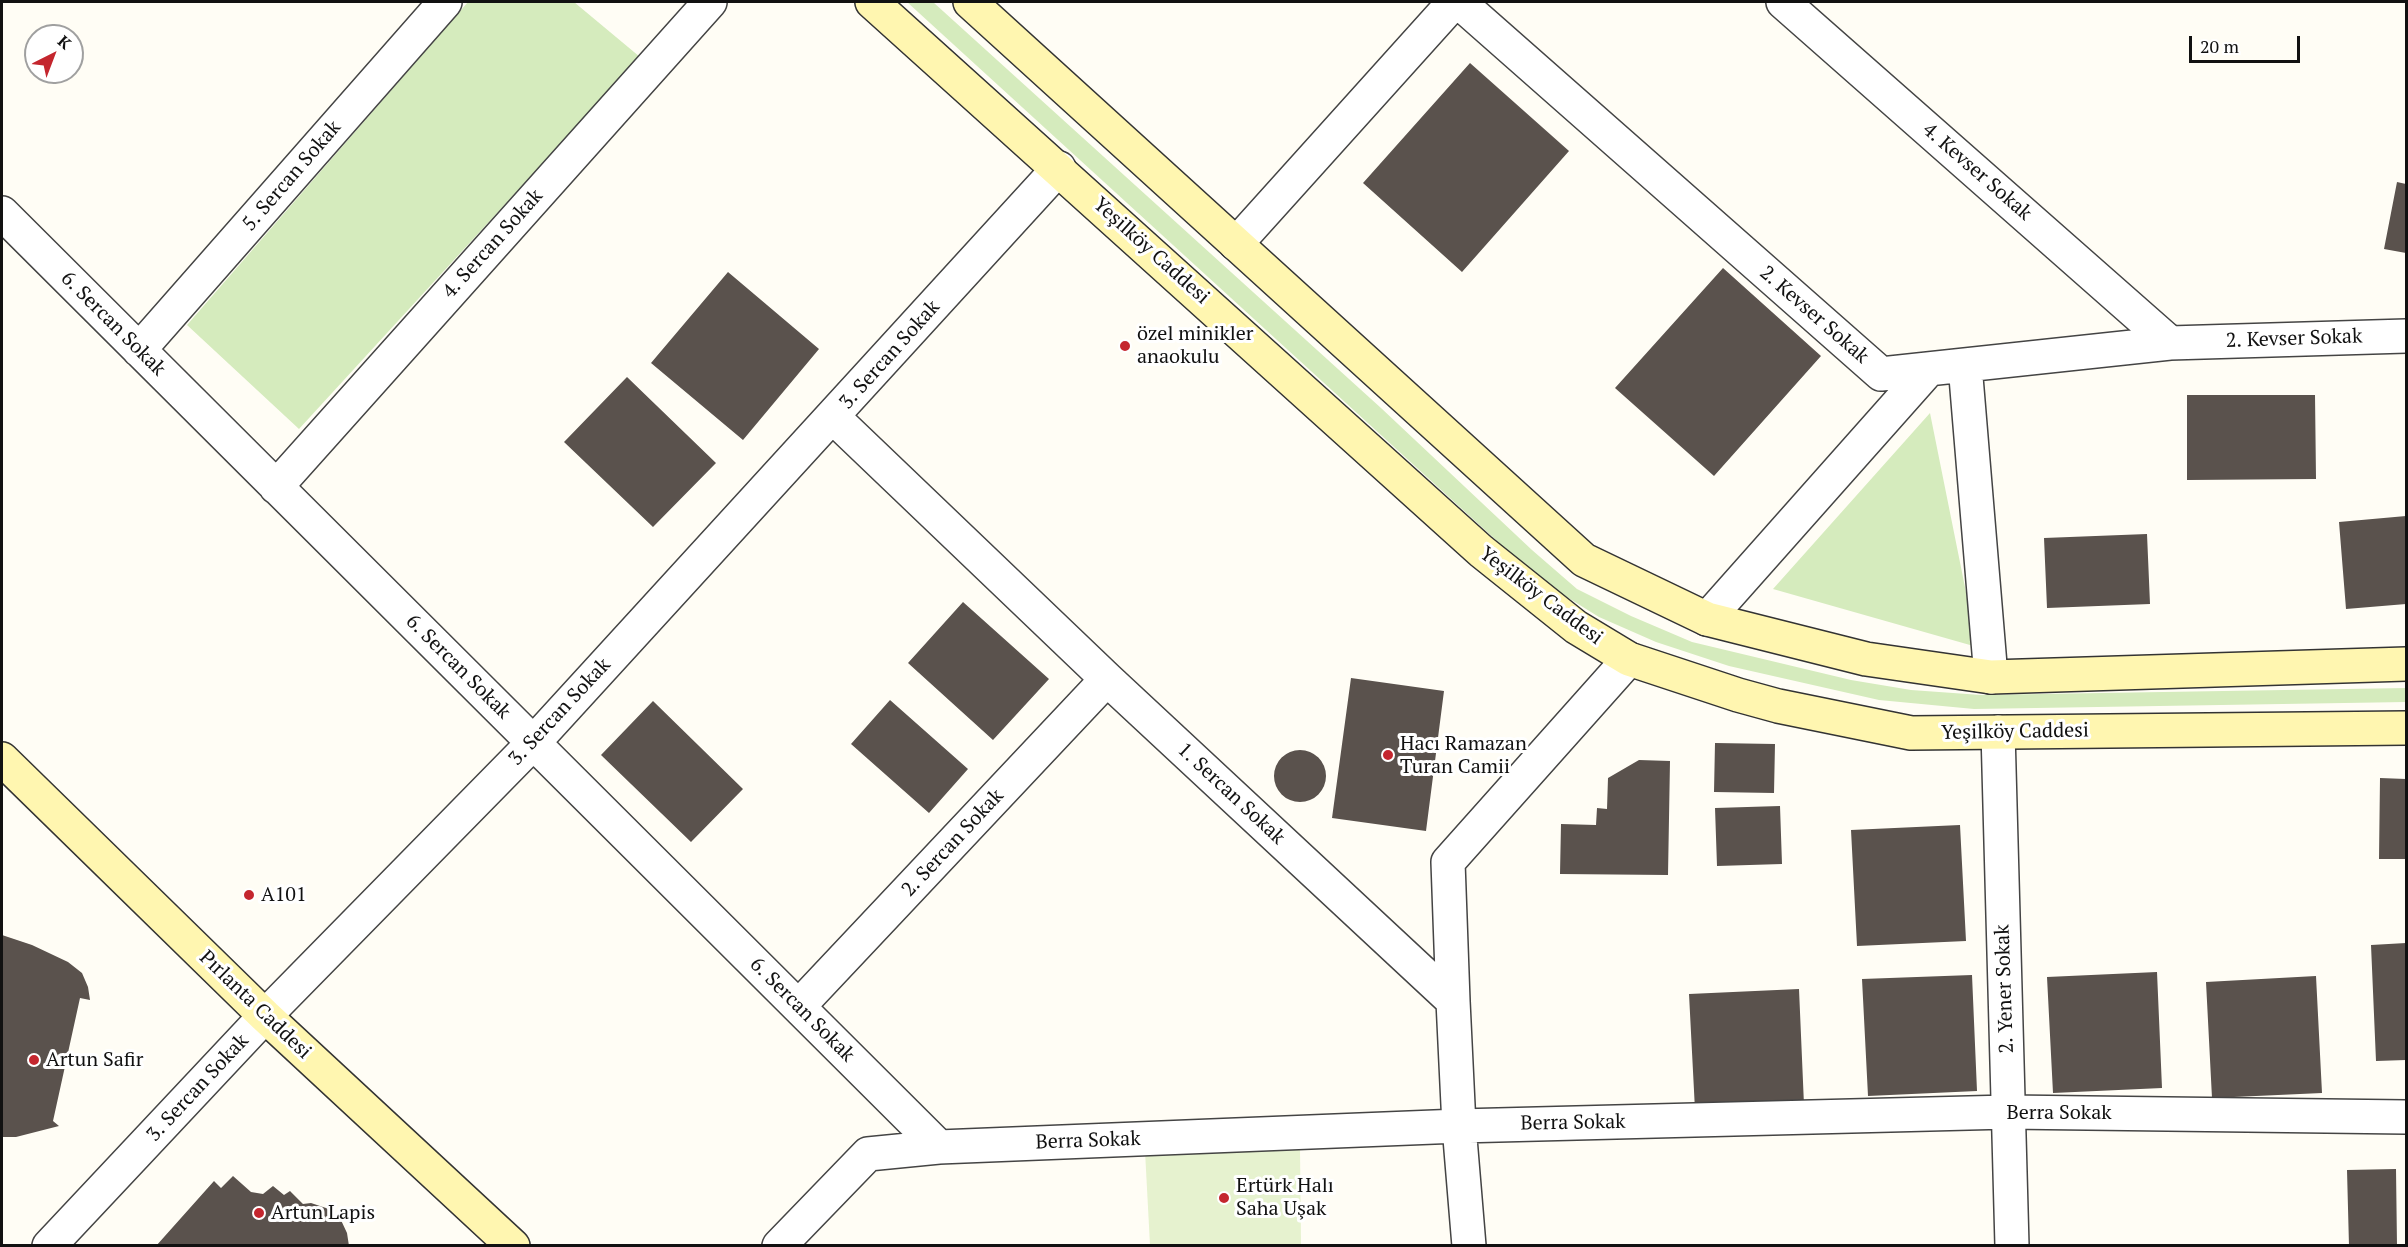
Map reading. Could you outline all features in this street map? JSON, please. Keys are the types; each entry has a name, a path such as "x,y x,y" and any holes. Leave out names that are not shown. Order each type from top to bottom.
{"street":[{"name":"5. Sercan Sokak","path":"139,350 445,2"},
{"name":"4. Sercan Sokak","path":"276,487 710,2"},
{"name":"Yeşilköy Caddesi","path":"872,2 1059,168 1481,551 1576,627 1629,659 1738,696 1911,733 2406,728"},
{"path":"970,2 1584,560 1707,619 1866,658 1991,677 2406,664"},
{"path":"1236,244 1454,2"},
{"name":"2. Kevser Sokak","path":"1459,2 1881,374 2170,343 2406,336"},
{"name":"4. Kevser Sokak","path":"1783,2 2170,343"},
{"name":"3. Sercan Sokak","path":"49,1245 265,1016 534,742 1059,168"},
{"name":"6. Sercan Sokak","path":"2,213 939,1147"},
{"path":"1965,364 1991,677"},
{"path":"1707,619 1929,369"},
{"name":"1. Sercan Sokak","path":"833,417 1107,679 1453,1001"},
{"path":"1469,1245 1459,1126 1448,862 1629,659"},
{"name":"2. Sercan Sokak","path":"799,1006 1107,679"},
{"name":"2. Yener Sokak","path":"1998,732 2012,1245"},
{"name":"Pırlanta Caddesi","path":"2,759 265,1016 513,1245"},
{"name":"Berra Sokak","path":"779,1245 868,1154 939,1147 1459,1126 2008,1112 2406,1117"}],"green space":[{"path":"468,2 574,2 640,57 299,429 187,325"},
{"path":"907,2 933,2 1381,408 1532,550 1577,589 1631,616 1692,642 1851,680 1911,690 1981,695 2406,688 2406,702 1974,709 1879,700 1729,666 1656,642 1599,617 1554,589 1520,562"},
{"path":"1930,413 1977,647 1773,589"},
{"name":"Ertürk Halı Saha Uşak","path":"1300,1147 1301,1245 1150,1245 1145,1151"}],"building":[{"path":"1470,63 1569,151 1462,272 1363,183"},
{"path":"2397,182 2406,184 2406,253 2384,249"},
{"path":"1723,268 1821,356 1714,476 1615,388"},
{"path":"728,272 819,349 743,440 651,363"},
{"path":"627,377 716,463 653,527 564,442"},
{"path":"2187,395 2315,395 2316,479 2187,480"},
{"path":"2406,516 2406,604 2346,609 2339,522"},
{"path":"2147,534 2150,604 2047,608 2044,538"},
{"path":"963,602 1049,679 993,740 908,663"},
{"name":"Hacı Ramazan Turan Camii","path":"1351,678 1444,691 1426,831 1332,818"},
{"path":"890,700 968,769 929,813 851,744"},
{"path":"653,701 743,789 691,842 601,755"},
{"path":"1715,743 1775,744 1774,793 1714,792"},
{"path":"1300,750 1314,754 1322,762 1326,776 1322,790 1314,798 1300,802 1286,798 1278,790 1274,776 1278,762 1286,754"},
{"path":"1639,760 1670,761 1668,875 1560,874 1561,824 1596,825 1597,808 1607,809 1608,778"},
{"path":"2380,778 2406,779 2406,859 2379,859"},
{"path":"1780,806 1782,864 1717,866 1715,808"},
{"path":"1960,825 1966,941 1857,946 1851,830"},
{"name":"Artun Safir","path":"2,935 32,945 68,962 82,973 90,1000 80,998 53,1121 59,1126 16,1137 2,1137"},
{"path":"2406,943 2406,1060 2376,1061 2371,945"},
{"path":"2157,972 2162,1088 2053,1093 2047,977"},
{"path":"1972,975 1977,1091 1868,1096 1862,979"},
{"path":"2316,976 2322,1093 2212,1098 2206,982"},
{"path":"1799,989 1804,1105 1695,1110 1689,994"},
{"path":"2396,1169 2397,1246 2349,1246 2347,1170"},
{"name":"Artun Lapis","path":"233,1176 251,1192 263,1194 273,1186 284,1195 290,1191 303,1204 311,1203 326,1208 340,1218 347,1233 349,1246 156,1246 214,1181 221,1188"}],"place":[{"name":"özel minikler anaokulu","path":"1125,346"},
{"name":"Hacı Ramazan Turan Camii","path":"1388,755"},
{"name":"A101","path":"249,895"},
{"name":"Artun Safir","path":"34,1060"},
{"name":"Ertürk Halı Saha Uşak","path":"1224,1198"},
{"name":"Artun Lapis","path":"259,1213"}]}
